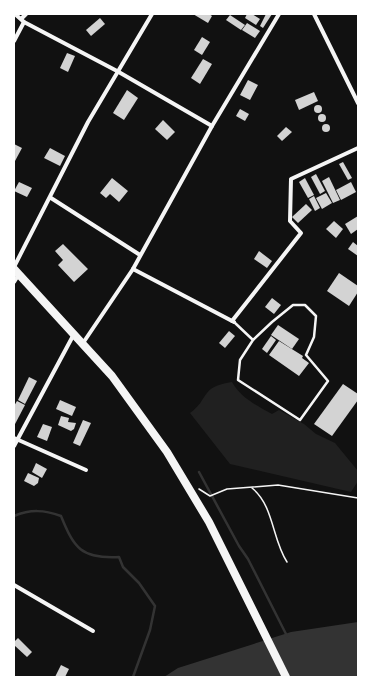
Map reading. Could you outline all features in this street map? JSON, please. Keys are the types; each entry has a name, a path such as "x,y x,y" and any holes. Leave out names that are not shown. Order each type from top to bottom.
{"highway":[{"path":"16,270 83,343 125,392 183,477 209,522 286,677"}],"street":[{"path":"15,14 23,20 117,71 212,126"},
{"path":"14,41 26,14"},
{"path":"14,282 16,270 88,122 152,14"},
{"path":"83,343 133,269 212,126 279,14"},
{"path":"314,14 358,104"},
{"path":"133,269 233,322 301,233 290,221 291,179 358,148"},
{"path":"51,198 140,255"},
{"path":"14,446 16,439 74,334"},
{"path":"16,439 86,470"},
{"path":"14,585 93,631"}],"lane":[{"path":"293,305 305,305 316,316 314,337 306,355 328,381 300,420 238,380 240,360 253,340 293,305"},
{"path":"233,322 253,340"}],"path":[{"path":"211,495 227,489 252,488 278,484 358,498"},
{"path":"252,488 258,493 264,504 280,549 287,562"}],"shaded area":[{"path":"232,382 249,401 272,414 279,410 304,424 316,434 335,443 358,471 358,481 351,492 230,464 190,413 196,408 209,390 222,384"},
{"path":"358,622 358,677 164,677 178,668 291,632"}],"building":[{"path":"193,14 209,14 212,16 208,23"},
{"path":"247,14 252,14 260,19 256,25 245,18"},
{"path":"266,14 272,14 263,28 260,26"},
{"path":"230,15 245,25 241,30 226,20"},
{"path":"100,18 105,24 91,36 86,30"},
{"path":"247,23 260,31 255,38 242,30"},
{"path":"202,37 210,42 202,55 194,50"},
{"path":"67,53 75,56 68,72 60,68"},
{"path":"203,59 212,64 200,84 191,78"},
{"path":"248,80 258,85 250,100 240,95"},
{"path":"127,90 138,98 124,120 113,113"},
{"path":"314,92 318,101 299,110 295,100"},
{"path":"316,105 320,105 322,109 320,113 316,113 314,111 314,107"},
{"path":"240,109 249,114 245,121 236,116"},
{"path":"320,114 324,114 326,118 324,122 320,122 318,120 318,116"},
{"path":"163,120 175,132 167,140 155,129"},
{"path":"324,124 328,124 330,128 328,132 324,132 322,130 322,126"},
{"path":"286,127 292,132 282,141 277,136"},
{"path":"14,144 22,148 15,161 14,160"},
{"path":"50,148 65,156 60,166 44,158"},
{"path":"343,162 352,178 348,180 339,164"},
{"path":"316,174 325,191 320,194 311,177"},
{"path":"329,177 340,200 333,203 322,181"},
{"path":"112,178 128,191 119,202 110,194 106,198 100,193"},
{"path":"305,178 314,195 308,198 299,182"},
{"path":"19,182 32,188 27,197 14,191"},
{"path":"351,182 356,192 341,200 336,190"},
{"path":"326,193 332,203 322,209 316,198"},
{"path":"314,196 320,208 315,211 309,199"},
{"path":"306,204 312,210 298,223 292,217"},
{"path":"358,216 358,229 351,234 345,224"},
{"path":"334,221 343,229 336,238 326,229"},
{"path":"353,242 358,246 358,256 348,249"},
{"path":"63,244 88,269 74,282 58,265 63,260 55,251"},
{"path":"259,251 272,261 267,268 254,259"},
{"path":"339,273 358,286 358,292 349,306 327,291"},
{"path":"272,298 281,305 274,314 265,307"},
{"path":"278,325 299,339 292,349 271,335"},
{"path":"229,331 235,336 225,348 219,343"},
{"path":"271,336 276,340 267,353 262,349"},
{"path":"279,341 303,356 302,358 309,363 299,376 269,355"},
{"path":"29,377 37,381 25,404 18,400"},
{"path":"343,384 358,394 358,400 332,436 314,424"},
{"path":"60,400 76,407 72,416 56,409"},
{"path":"17,401 25,405 14,426 14,406"},
{"path":"61,416 69,418 68,422 76,423 74,429 71,431 58,425"},
{"path":"83,420 91,423 80,446 73,443"},
{"path":"43,424 52,427 47,441 37,437"},
{"path":"36,463 47,469 42,478 32,472"},
{"path":"28,473 39,478 38,483 34,486 24,481"},
{"path":"18,638 32,652 27,657 14,645 14,642"},
{"path":"61,665 69,669 65,677 55,677"}],"waterway":[{"path":"199,472 239,546 248,559 287,636"},
{"path":"14,516 32,511 49,512 61,516 75,544 87,553 96,556 119,557 123,567 139,583 155,606 150,630 133,677"}]}
